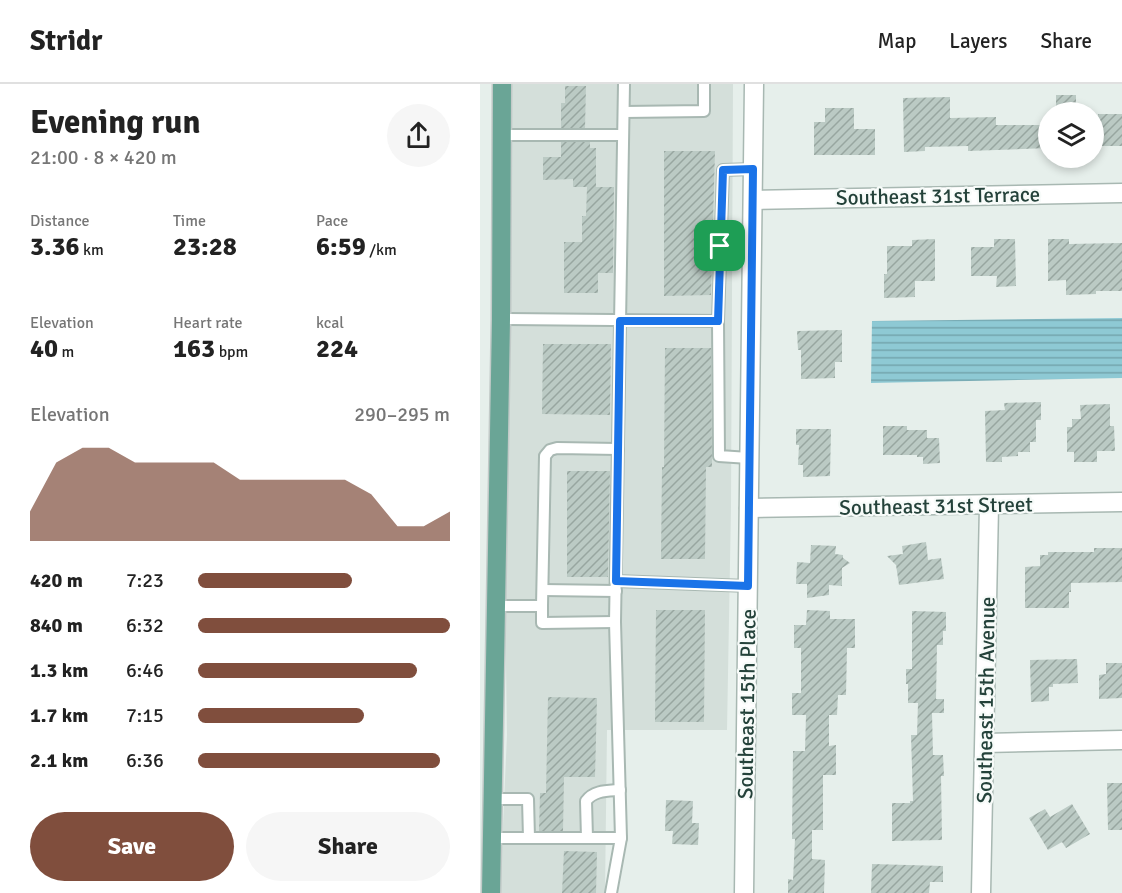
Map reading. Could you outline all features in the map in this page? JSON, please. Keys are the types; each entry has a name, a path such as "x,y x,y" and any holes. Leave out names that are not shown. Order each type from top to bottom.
{"main road":[{"path":"491,893 501,320 502,84"}],"street":[{"name":"Southeast 15th Place","path":"744,893 754,84"},
{"name":"Southeast 31st Terrace","path":"754,200 1122,193"},
{"name":"Southeast 31st Street","path":"749,508 989,506 1122,502"},
{"name":"Southeast 15th Avenue","path":"981,893 989,506"},
{"path":"985,743 1122,740"}],"lane":[{"path":"611,893 621,838 615,622 624,84"},
{"path":"624,112 704,111 704,84"},
{"path":"502,135 623,135"},
{"path":"749,458 719,456 718,321 723,170 753,169"},
{"path":"501,320 718,321"},
{"path":"615,622 542,623 542,606 545,456 550,450 557,448 618,449"},
{"path":"543,591 616,586 748,586"},
{"path":"496,606 542,606"},
{"path":"587,838 586,801 588,797 594,793 620,790"},
{"path":"493,799 528,799 529,838"},
{"path":"492,838 621,838"}],"shaded area":[{"path":"512,84 733,84 731,507 727,730 607,730 605,893 500,893 507,735 505,598 511,320"}],"water":[{"path":"1122,318 1122,378 871,383 872,321"}],"building":[{"path":"565,86 586,86 585,128 561,128 561,103 565,103"},
{"path":"1056,95 1076,95 1076,102 1056,102"},
{"path":"950,97 950,118 996,117 996,125 1038,125 1038,148 968,151 968,146 925,147 925,151 904,152 903,98"},
{"path":"825,108 854,108 854,129 875,129 875,155 814,155 814,122 825,122"},
{"path":"1104,114 1122,114 1122,146 1104,146"},
{"path":"561,142 590,142 590,148 596,148 596,187 614,187 613,273 598,273 598,293 564,293 564,242 582,242 582,216 586,216 587,187 573,187 573,179 543,180 543,157 561,157"},
{"path":"664,151 715,151 711,295 664,296"},
{"path":"935,239 935,281 915,281 915,297 884,298 887,246 912,246 912,240"},
{"path":"994,239 1015,239 1016,286 996,287 997,276 971,276 971,247 994,247"},
{"path":"1048,239 1069,239 1069,244 1122,243 1122,291 1096,291 1096,294 1066,295 1066,280 1048,281"},
{"path":"842,330 842,362 835,362 835,378 801,379 801,350 798,350 797,331"},
{"path":"543,344 611,344 610,415 542,414"},
{"path":"665,348 711,348 712,467 706,467 705,559 661,559"},
{"path":"1041,402 1041,420 1036,420 1036,442 1030,442 1030,452 1018,452 1018,456 1002,457 1002,462 986,462 985,411 1005,410 1004,403"},
{"path":"1110,404 1110,426 1114,426 1115,451 1097,451 1097,462 1074,462 1074,452 1067,452 1067,427 1072,427 1072,419 1081,419 1080,405"},
{"path":"883,426 907,426 907,430 927,430 927,438 939,438 940,463 923,464 923,457 917,457 917,455 883,455"},
{"path":"796,429 831,429 830,476 803,477 803,465 798,465 799,445 796,445"},
{"path":"567,471 610,471 608,577 567,577"},
{"path":"926,542 928,560 941,558 944,579 899,585 896,565 887,556 903,554 902,546"},
{"path":"811,545 836,546 835,554 843,555 843,558 850,563 842,568 842,586 829,585 829,595 807,598 807,584 796,584 797,562 810,563"},
{"path":"1094,548 1122,548 1122,582 1071,583 1069,608 1025,608 1025,567 1040,566 1040,555 1048,555 1048,552 1094,552"},
{"path":"656,610 705,610 704,722 655,722"},
{"path":"807,610 830,611 830,619 855,619 855,648 847,648 846,695 838,695 837,715 829,715 829,746 836,745 836,775 823,775 823,830 812,830 812,859 825,860 824,893 788,893 788,879 793,880 795,839 792,839 793,751 805,751 806,715 792,715 792,693 801,693 801,648 794,648 794,625 806,625"},
{"path":"912,611 946,612 943,645 937,645 936,699 944,699 944,713 932,713 933,755 943,755 942,840 892,841 892,803 913,801 911,735 917,735 918,703 908,703 908,684 906,684 906,669 912,669"},
{"path":"1077,659 1078,683 1053,684 1053,687 1049,687 1049,701 1031,702 1030,660"},
{"path":"1106,663 1122,663 1122,698 1099,699 1099,675 1106,674"},
{"path":"548,697 597,698 595,777 564,777 563,831 539,831 540,793 546,793"},
{"path":"1107,783 1122,783 1122,830 1108,830"},
{"path":"666,800 693,801 692,823 699,823 698,845 672,844 673,831 665,831"},
{"path":"1072,804 1090,834 1066,848 1062,842 1048,850 1029,818 1045,809 1050,817"},
{"path":"564,851 597,852 596,893 562,893"},
{"path":"872,864 943,866 943,882 930,882 929,893 871,893"}],"route":[{"path":"753,169 748,586 616,581 620,321 718,321 720,246 723,170 753,169"}]}
